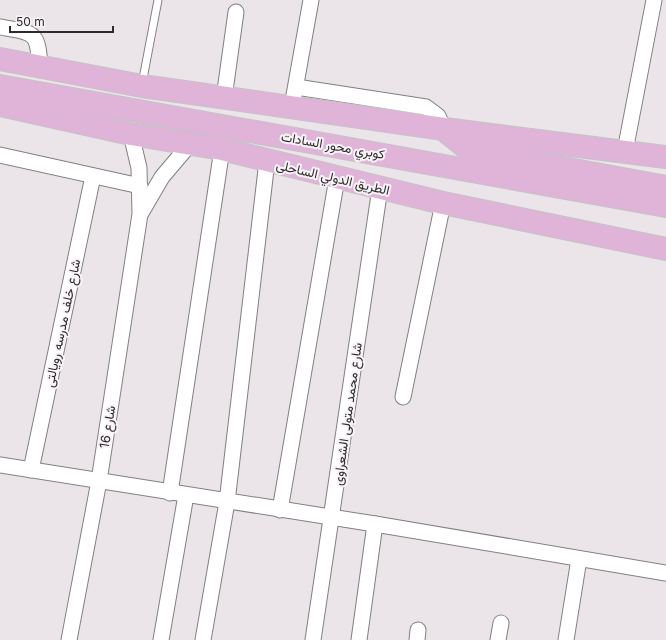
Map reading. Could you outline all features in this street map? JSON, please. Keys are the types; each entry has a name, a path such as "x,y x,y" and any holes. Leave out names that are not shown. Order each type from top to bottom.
{"main road":[{"path":"0,59 40,68 142,86 224,98 294,97 444,129 666,157"},
{"name":"كوبري محور السادات","path":"0,86 666,206"},
{"name":"الطريق الدولي الساحلى","path":"0,105 131,134 222,149 442,203 666,249"},
{"path":"444,129 464,146 476,152 666,187"}],"street":[{"path":"294,97 312,0"},
{"path":"625,151 654,0"},
{"path":"224,98 236,12"},
{"path":"0,27 25,32 35,39 39,45 40,68"},
{"name":"شارع 16","path":"69,640 99,481 140,214 140,186 131,134"},
{"name":"شارع 16","path":"140,214 162,177 190,144"},
{"path":"170,493 222,149"},
{"path":"0,155 140,186"},
{"path":"203,640 228,502 267,161"},
{"name":"شارع خلف مدرسه رويالتى","path":"31,470 93,176"},
{"path":"280,510 337,178"},
{"name":"شارع محمد متولى الشعراوى","path":"313,640 380,188"},
{"path":"403,397 442,203"},
{"path":"0,465 170,493 375,524 666,573"},
{"path":"161,640 186,495"},
{"path":"359,640 375,524"},
{"path":"566,640 580,559"},
{"path":"498,640 501,623"}],"lane":[{"path":"142,86 158,0"}]}
